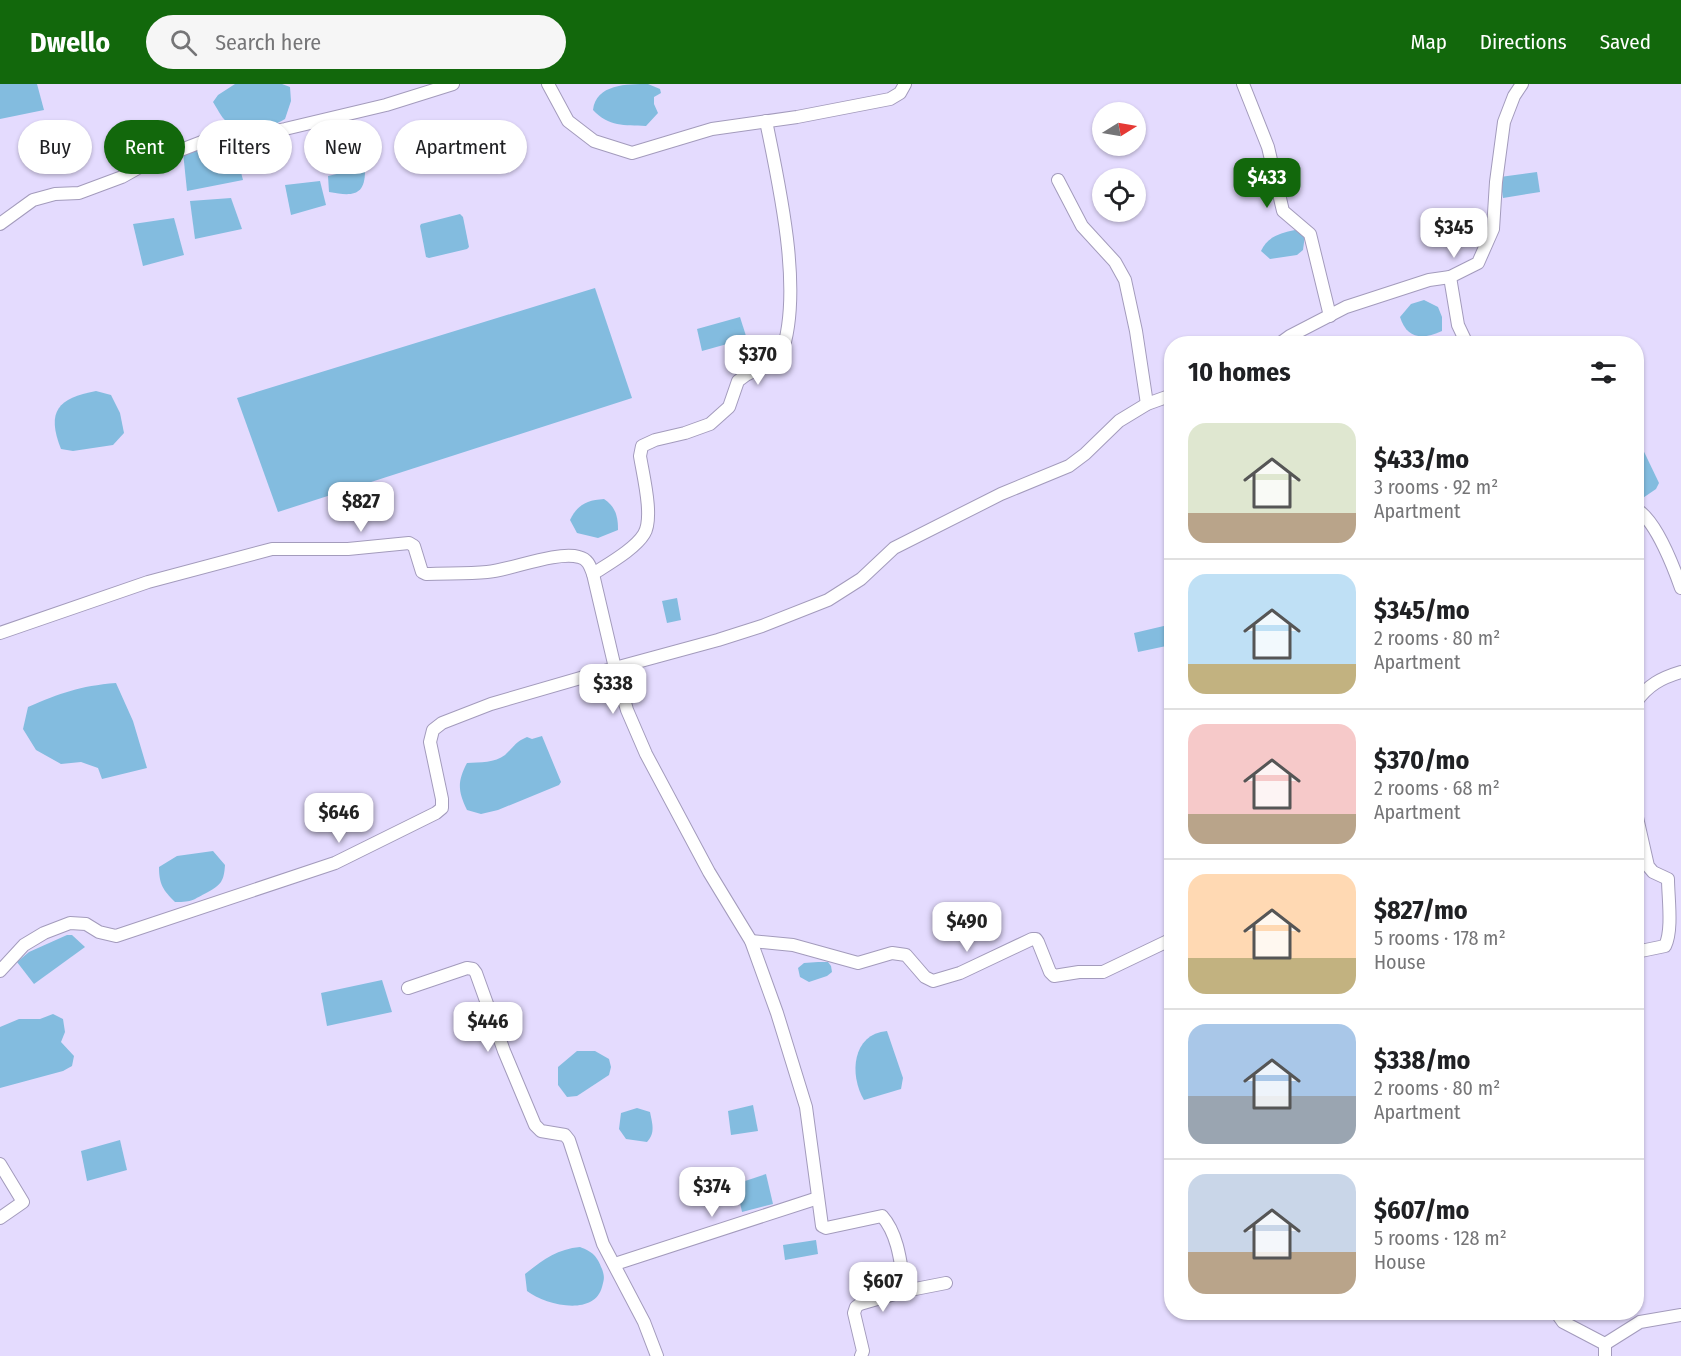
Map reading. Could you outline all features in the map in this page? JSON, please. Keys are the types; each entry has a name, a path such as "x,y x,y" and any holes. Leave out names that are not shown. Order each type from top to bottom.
{"street":[{"path":"0,224 33,200 55,194 79,193 212,138 257,135 285,129 386,105 453,84"},
{"path":"548,84 568,121 594,141 632,153 712,129 890,99 900,93 904,84"},
{"path":"1243,84 1268,147 1283,211 1310,234 1330,316"},
{"path":"1292,336 1346,307 1429,280 1450,277 1478,263 1493,229 1496,182 1504,122 1514,96 1522,84"},
{"path":"593,574 645,534 649,523 640,456 642,446 710,424 729,407 738,381 778,359 781,355 789,311 789,264 776,170 766,121"},
{"path":"1058,180 1082,226 1115,262 1125,280 1136,331 1147,404"},
{"path":"1450,277 1458,325 1463,336"},
{"path":"0,971 24,945 44,933 70,923 86,924 99,932 116,936 345,858 436,813 442,807 430,742 433,730 442,723 491,704 762,626 828,600 861,579 894,548 1001,494 1069,466 1119,421 1147,404 1164,399"},
{"path":"1644,515 1677,562 1681,588"},
{"path":"0,633 148,582 272,549 348,549 409,543 414,546 422,572 426,574 488,572 518,564 570,556 581,557 589,563 593,574 627,710 646,754 709,872 751,941 806,1107 820,1222 826,1228 878,1216 885,1218 897,1247 905,1291"},
{"path":"1644,690 1660,678 1681,672"},
{"path":"1644,848 1648,866 1653,872 1668,879 1669,928 1665,946 1644,950"},
{"path":"751,941 792,945 858,963 892,952 906,955 925,977 933,981 960,973 1032,939 1038,942 1050,972 1054,976 1079,972 1103,972 1164,943"},
{"path":"408,988 467,968 473,969 476,973 527,1110 541,1131 565,1135 568,1140 603,1244 644,1322 657,1356"},
{"path":"0,1164 23,1202 0,1218"},
{"path":"615,1264 818,1198"},
{"path":"861,1356 863,1351 854,1312 856,1307 905,1291 946,1283"},
{"path":"1644,1316 1681,1315"},
{"path":"1562,1320 1605,1350 1634,1320"}],"water":[{"path":"0,84 37,84 44,110 0,119"},
{"path":"235,84 282,84 290,87 291,101 283,120 225,120 213,102 218,95"},
{"path":"648,84 660,89 661,93 654,97 658,113 646,126 611,122 593,110 595,101 606,90 622,85"},
{"path":"197,148 197,174 241,174 243,180 187,191 185,151"},
{"path":"1537,172 1540,192 1503,198 1500,177"},
{"path":"365,174 362,186 355,193 350,194 329,192 328,176"},
{"path":"320,181 326,205 291,215 285,185"},
{"path":"231,198 242,229 195,239 190,201"},
{"path":"460,214 463,217 469,247 426,257 421,224"},
{"path":"174,218 184,255 143,266 133,224"},
{"path":"1295,230 1305,235 1303,250 1297,255 1270,259 1261,251 1275,236"},
{"path":"595,288 632,398 278,512 237,398"},
{"path":"1424,300 1438,307 1442,317 1442,331 1428,336 1416,336 1407,330 1400,317 1411,304"},
{"path":"740,317 745,339 702,351 697,329"},
{"path":"96,391 111,395 120,413 124,433 113,445 73,451 61,449 55,425 55,416 59,408 72,398"},
{"path":"1644,452 1659,483 1656,489 1644,497"},
{"path":"604,499 616,513 618,530 598,538 577,533 570,520 579,507 588,502"},
{"path":"677,598 681,620 667,623 662,601"},
{"path":"1164,626 1164,646 1138,652 1134,633"},
{"path":"116,683 133,721 147,768 102,779 98,768 81,762 61,764 36,750 23,729 28,707 70,691"},
{"path":"542,736 561,782 559,785 498,810 481,814 467,810 460,786 467,763 497,759 523,739"},
{"path":"213,851 225,865 224,875 219,885 193,900 175,902 162,886 159,867 177,856"},
{"path":"67,935 72,935 85,947 34,984 17,962 29,952"},
{"path":"828,962 832,972 827,976 809,982 800,977 798,968 804,963"},
{"path":"382,980 392,1012 327,1026 321,993"},
{"path":"53,1014 63,1019 65,1032 61,1042 74,1056 72,1066 63,1071 0,1088 0,1027 19,1019 40,1019"},
{"path":"887,1031 903,1078 901,1089 864,1100 859,1090 855,1068 860,1048 875,1034"},
{"path":"577,1051 595,1051 609,1059 611,1067 609,1075 577,1096 567,1097 558,1085 558,1067"},
{"path":"753,1105 758,1131 731,1135 728,1111"},
{"path":"637,1108 650,1112 652,1131 647,1142 626,1139 619,1129 621,1113"},
{"path":"120,1140 127,1170 87,1181 81,1151"},
{"path":"766,1174 773,1204 742,1212 736,1184"},
{"path":"816,1240 818,1254 785,1260 783,1245"},
{"path":"580,1247 594,1255 604,1274 602,1287 597,1296 589,1302 568,1306 545,1300 527,1291 525,1274 557,1253"}]}
